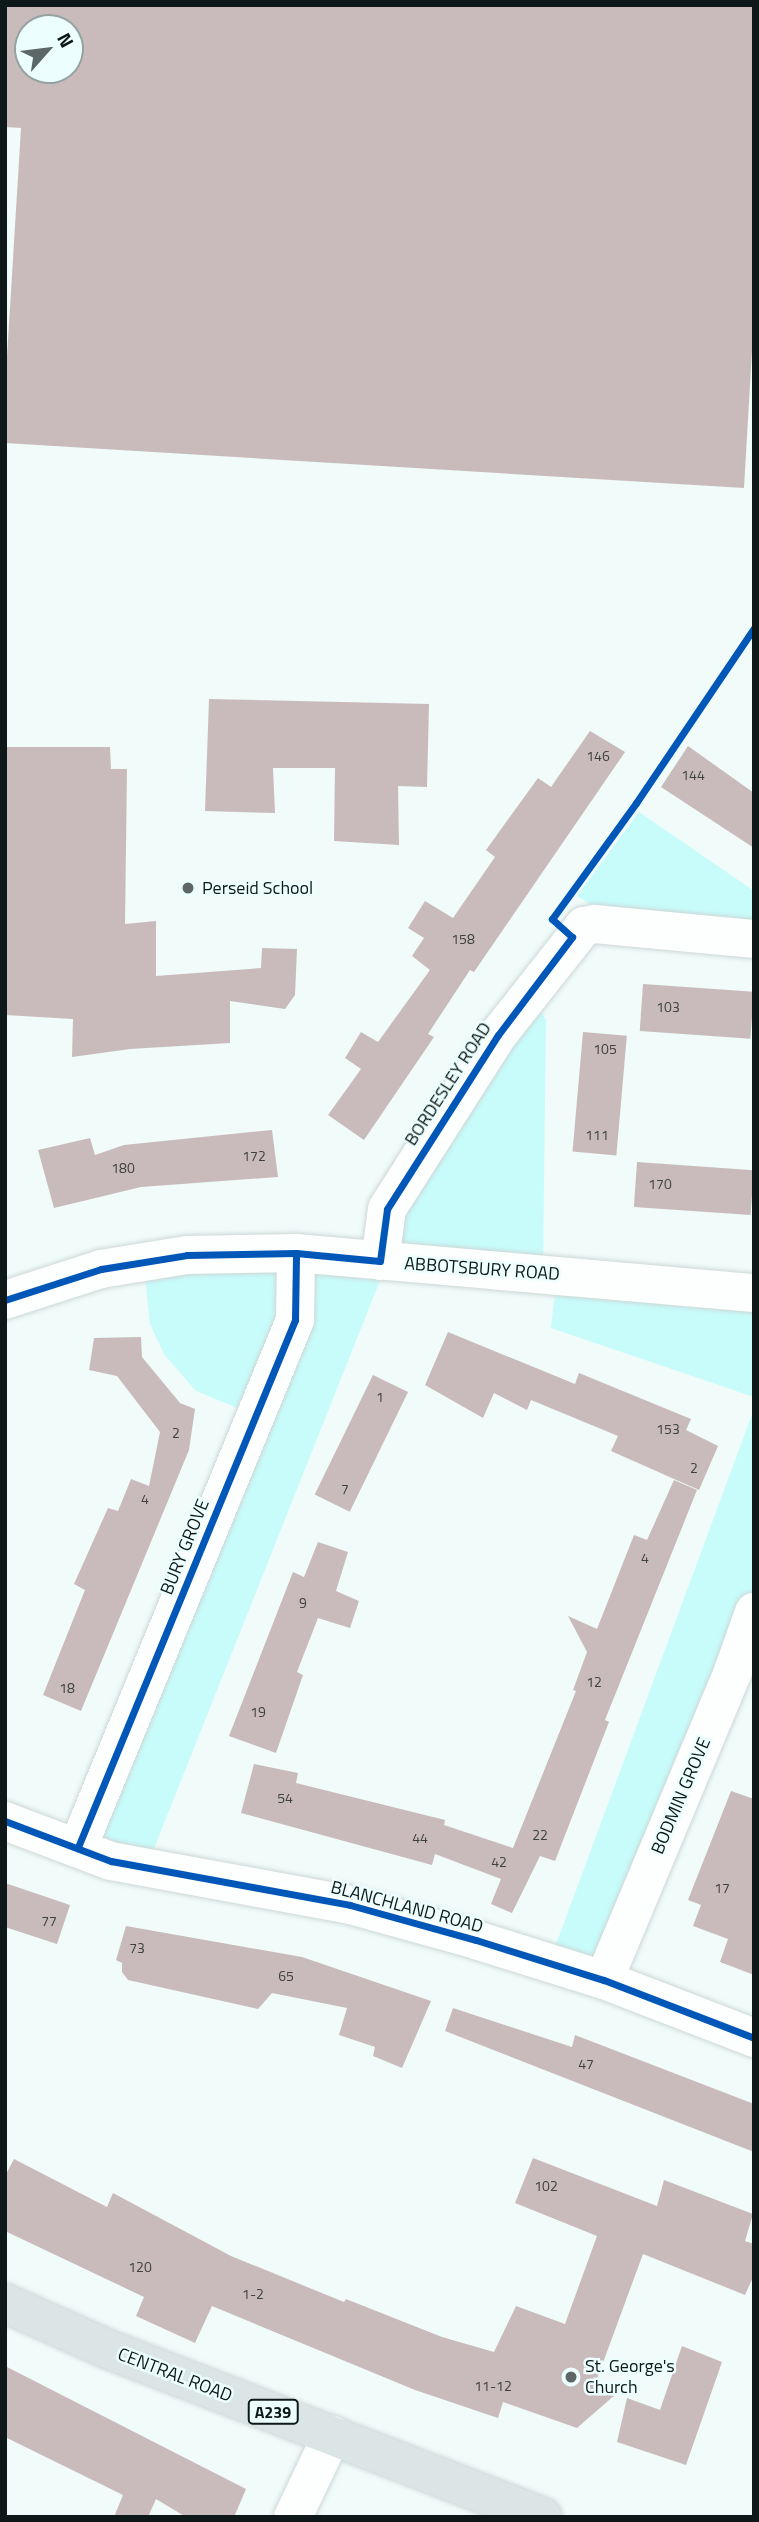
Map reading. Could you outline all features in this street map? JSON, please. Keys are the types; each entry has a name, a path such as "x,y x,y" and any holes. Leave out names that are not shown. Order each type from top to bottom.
{"main road":[{"name":"CENTRAL ROAD","path":"5,2303 105,2348 542,2517"}],"street":[{"name":"BORDESLEY ROAD","path":"380,1261 387,1209 498,1035 584,926 609,925 754,939"},
{"name":"ABBOTSBURY ROAD","path":"5,1300 101,1269 175,1257 296,1253 754,1293"},
{"name":"BURY GROVE","path":"78,1847 295,1320 296,1253"},
{"name":"BODMIN GROVE","path":"604,1980 743,1674 754,1612"},
{"name":"BLANCHLAND ROAD","path":"5,1821 111,1861 350,1905 604,1980 754,2038"},
{"path":"293,2517 332,2435"}],"shaded area":[{"path":"639,812 754,891 754,927 593,906 577,896"},
{"path":"536,1001 546,1020 543,1265 389,1253 394,1212"},
{"path":"144,1268 385,1268 149,1861 86,1844 260,1417 196,1391 164,1354 150,1324"},
{"path":"556,1282 754,1302 754,1397 551,1328"},
{"path":"754,1409 754,1588 724,1671 600,1972 551,1958"}],"building":[{"path":"5,5 754,5 754,316 744,488 5,443 5,389 21,128 5,127"},
{"path":"209,699 429,704 427,787 398,786 399,845 334,841 335,768 273,768 275,813 205,811"},
{"path":"590,731 625,752 474,972 470,970 428,1034 434,1037 364,1140 328,1115 361,1069 345,1058 361,1032 378,1042 430,970 412,956 424,938 408,928 425,901 453,918 495,857 486,850 538,778 551,787"},
{"path":"688,746 754,793 754,848 661,787"},
{"path":"5,747 110,747 111,769 127,769 125,924 156,921 156,976 261,968 262,948 297,949 295,995 285,1009 230,1001 230,1043 130,1049 72,1057 73,1019 5,1015"},
{"path":"643,984 754,992 750,1039 640,1031"},
{"path":"583,1032 627,1036 616,1155 573,1152"},
{"path":"272,1130 278,1177 141,1187 54,1208 38,1150 90,1138 95,1155 124,1145"},
{"path":"637,1162 754,1170 751,1215 634,1207"},
{"path":"448,1332 575,1384 579,1373 691,1419 686,1430 718,1446 699,1490 611,1451 618,1436 531,1400 527,1410 494,1393 483,1418 425,1385"},
{"path":"141,1337 142,1357 180,1403 195,1409 189,1450 81,1711 43,1695 85,1590 74,1584 108,1508 118,1511 131,1479 149,1486 160,1432 117,1376 89,1370 94,1338"},
{"path":"373,1375 408,1392 350,1512 315,1495"},
{"path":"674,1480 697,1490 605,1720 609,1722 555,1861 540,1856 512,1913 491,1904 501,1879 435,1854 432,1865 241,1813 254,1764 298,1773 296,1783 445,1820 444,1825 513,1848 576,1691 573,1690 587,1652 568,1616 597,1629 634,1535 647,1540"},
{"path":"318,1542 348,1552 336,1591 359,1601 350,1628 318,1618 297,1672 303,1675 276,1753 229,1736 293,1572 304,1577"},
{"path":"731,1791 754,1799 754,1975 720,1962 728,1939 693,1926 701,1905 688,1900"},
{"path":"5,1883 70,1905 57,1944 5,1927"},
{"path":"126,1926 302,1957 431,2001 402,2068 373,2056 375,2047 339,2035 347,2008 272,1993 258,2009 128,1980 122,1972 122,1963 116,1960"},
{"path":"453,2008 572,2047 575,2035 754,2104 754,2152 445,2031"},
{"path":"533,2158 657,2206 664,2180 753,2214 745,2241 754,2244 754,2275 745,2295 643,2254 594,2387 616,2394 577,2428 503,2402 498,2418 415,2390 212,2306 195,2343 136,2316 144,2297 5,2231 5,2176 14,2159 107,2207 113,2193 231,2256 344,2302 346,2299 442,2337 494,2352 516,2306 565,2324 597,2236 515,2203"},
{"path":"682,2346 722,2362 686,2465 617,2442 627,2398 660,2410"},
{"path":"5,2366 246,2489 234,2517 186,2517 156,2499 148,2517 114,2517 123,2495 5,2437"}],"cycle path":[{"path":"5,1300 101,1269 187,1255 296,1253 380,1261 387,1209 498,1035 572,937 552,919 636,803 754,628"},
{"path":"78,1847 295,1320 296,1253"},
{"path":"5,1821 111,1861 350,1905 476,1940 604,1980 754,2038"}],"place":[{"name":"Perseid School","path":"188,888"},
{"name":"St. George's Church","path":"571,2377"}]}
